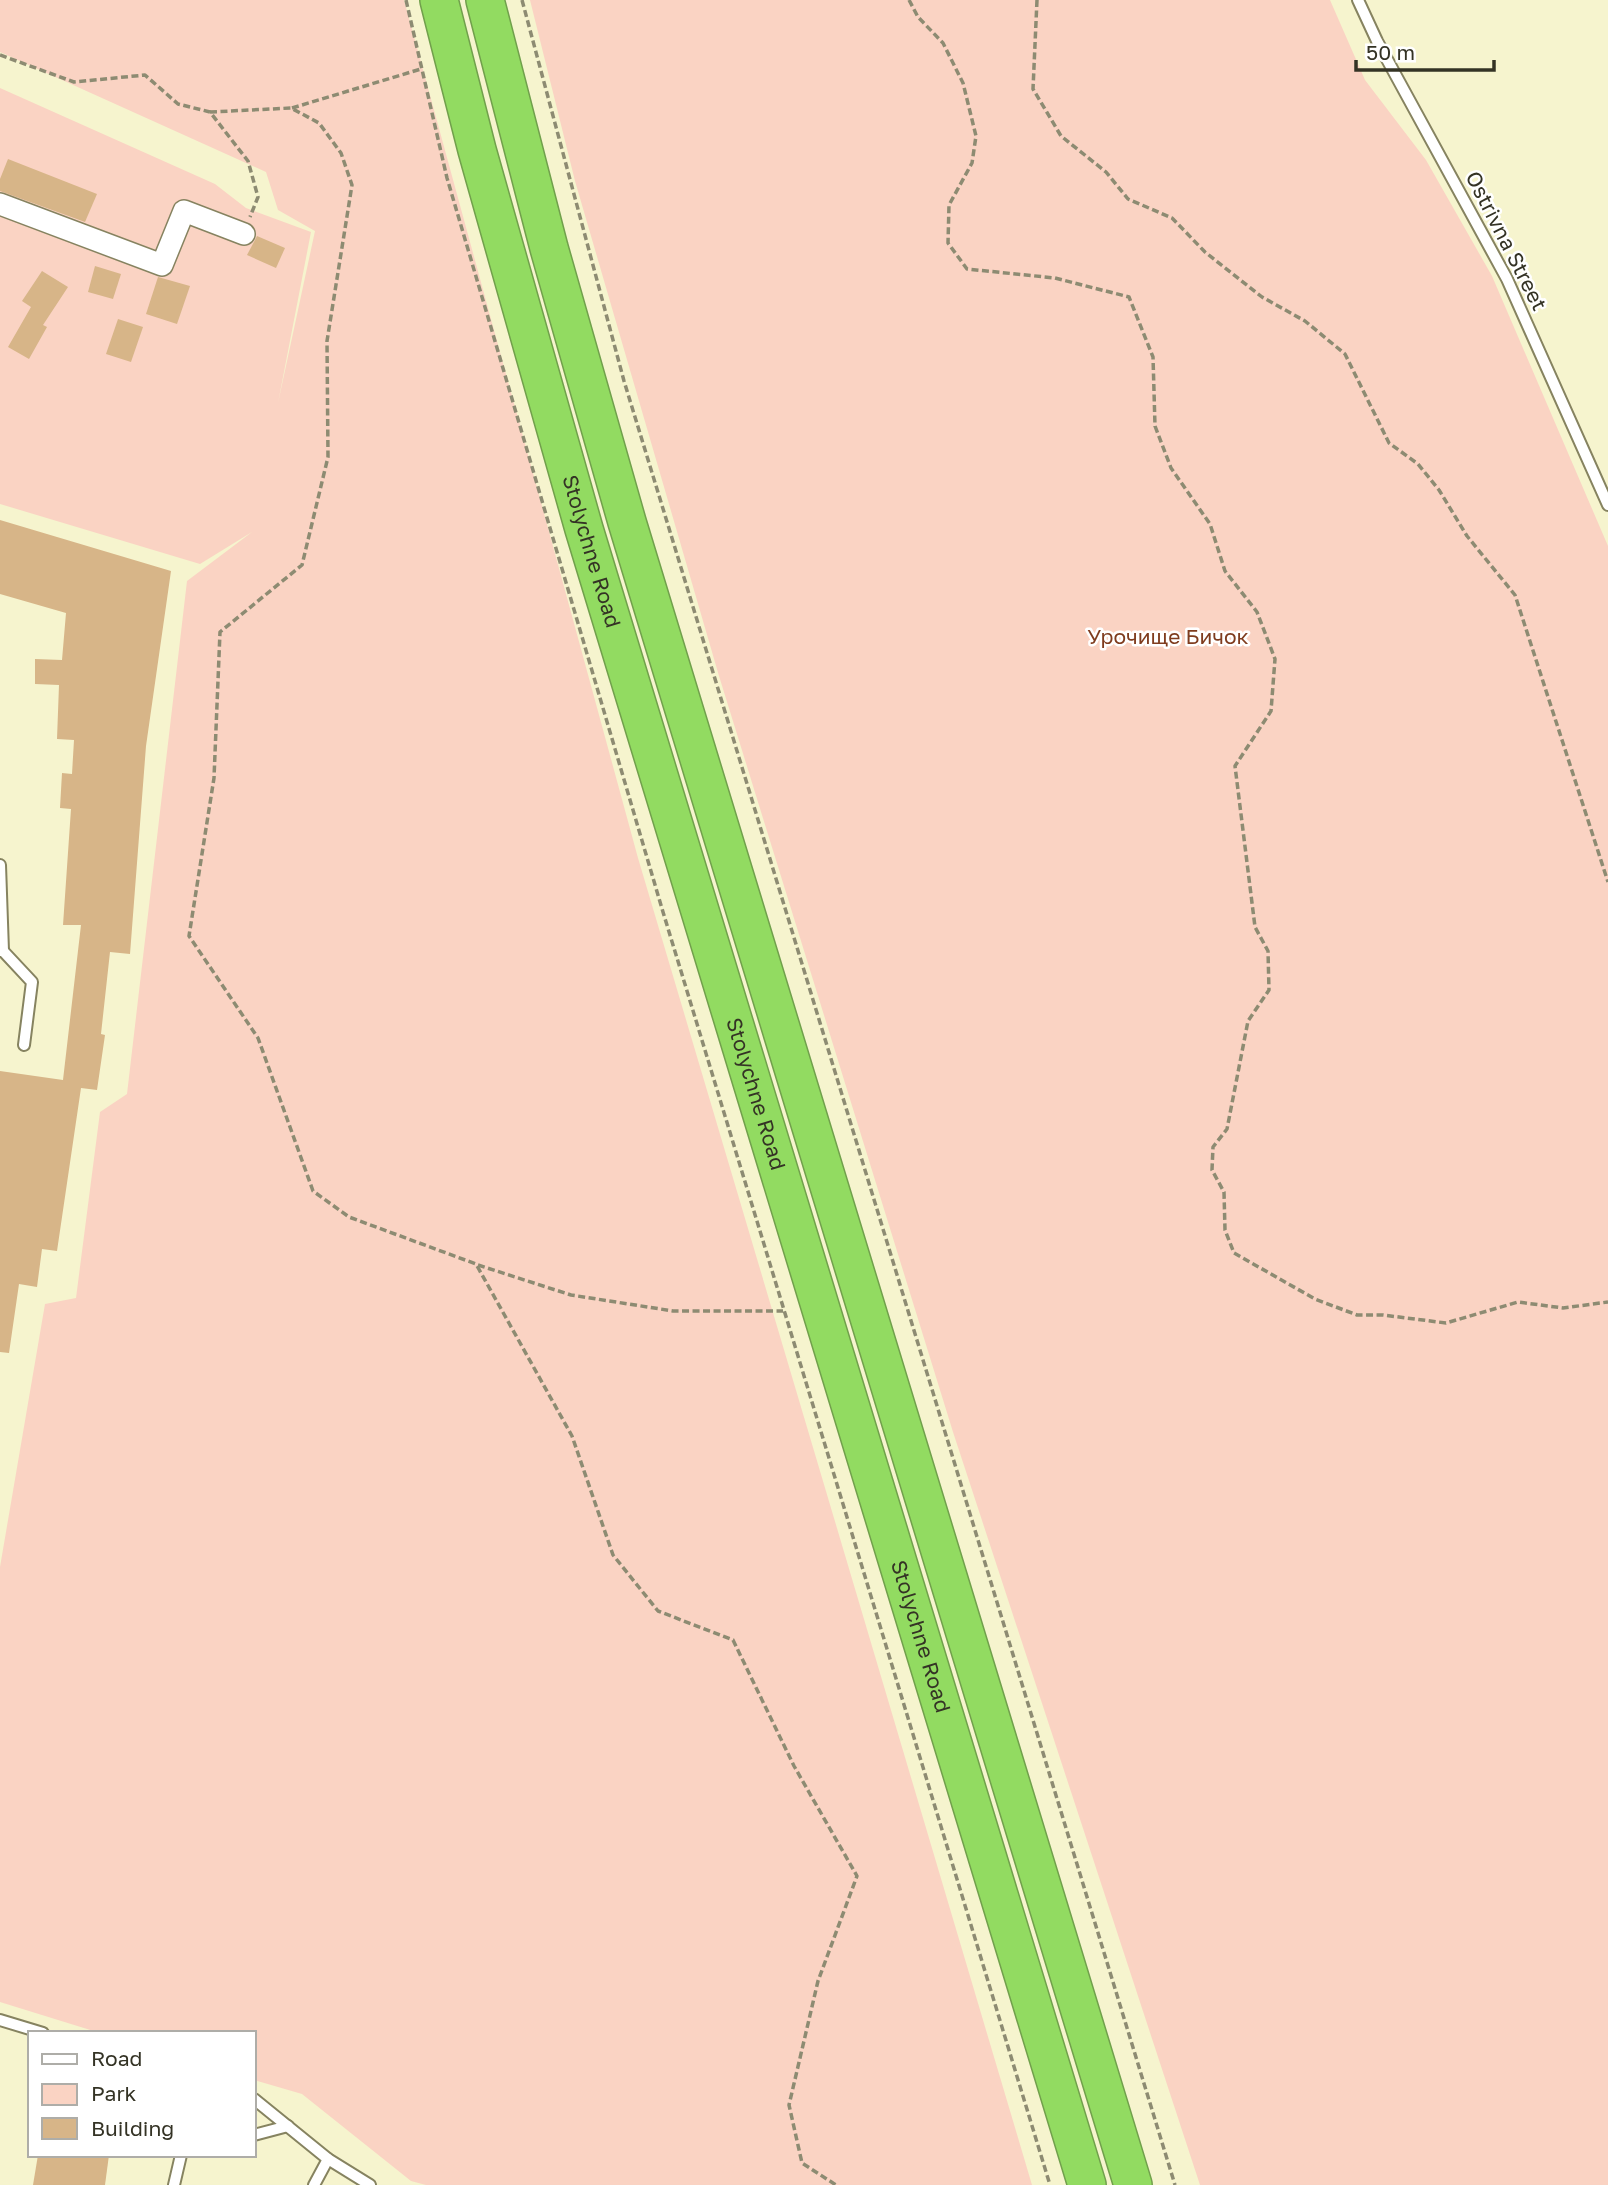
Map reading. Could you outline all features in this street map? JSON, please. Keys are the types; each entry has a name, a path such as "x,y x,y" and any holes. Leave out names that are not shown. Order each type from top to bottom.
{"highway":[{"name":"Stolychne Road","path":"439,0 477,150 584,530 1087,2185"},
{"name":"Stolychne Road","path":"485,0 549,248 627,522 1133,2185"}],"street":[{"path":"0,204 162,265 184,211 244,234"}],"lane":[{"name":"Ostrivna Street","path":"1358,0 1377,41 1507,279 1608,505"},
{"path":"0,864 1,951 32,982 24,1045"},
{"path":"0,2020 36,2031"},
{"path":"256,2101 328,2159 370,2185"},
{"path":"256,2134 288,2126"},
{"path":"174,2185 181,2157"},
{"path":"314,2185 328,2159"}],"path":[{"path":"406,0 447,178 784,1311 1050,2185"},
{"path":"522,0 624,382 1175,2185"},
{"path":"909,0 918,17 943,43 963,82 976,136 972,163 949,205 948,243 967,269 1055,278 1129,297 1153,357 1155,426 1171,468 1210,524 1226,572 1257,612 1275,659 1271,711 1235,766 1255,927 1268,951 1269,990 1248,1021 1227,1129 1213,1147 1212,1170 1224,1192 1225,1230 1234,1253 1315,1298 1357,1315 1383,1315 1446,1323 1518,1303 1563,1308 1608,1302"},
{"path":"1037,0 1034,89 1061,136 1106,172 1128,199 1172,218 1205,252 1243,282 1305,321 1345,354 1390,443 1418,464 1439,490 1466,536 1515,595 1608,882"},
{"path":"0,55 74,82 145,75 178,104 210,112 291,108 421,69"},
{"path":"291,108 319,123 341,152 352,185 327,341 328,457 302,565 220,632 214,778 190,936 258,1038 313,1191 349,1217 476,1265 571,1295 673,1311 784,1311"},
{"path":"210,112 248,161 255,176 258,197 244,234"},
{"path":"476,1265 572,1436 613,1555 658,1611 733,1640 794,1766 857,1876 818,1982 789,2105 802,2163 836,2185"}],"green space":[{"path":"0,0 404,0 638,858 1032,2185 426,2185 411,2181 302,2094 256,2081 256,2031 94,2031 0,2002 0,1567 45,1304 76,1298 100,1112 127,1094 187,581 252,532 200,564 0,504 0,88 215,184 246,208 311,232 278,403 315,231 278,210 266,172 0,52"},
{"name":"Урочище Бичок","path":"530,0 1330,0 1365,80 1426,160 1492,276 1608,546 1608,2185 1200,2185 953,1432 719,676 575,181"}],"building":[{"path":"8,159 97,194 85,222 0,191 0,179"},
{"path":"257,236 285,248 276,268 247,255"},
{"path":"95,266 121,274 113,299 88,292"},
{"path":"42,271 68,287 43,325 47,327 29,359 8,347 31,307 22,301"},
{"path":"158,277 190,286 177,324 146,314"},
{"path":"118,319 143,327 131,362 106,354"},
{"path":"0,520 171,571 146,746 130,954 110,952 101,1034 105,1035 97,1090 81,1088 57,1251 42,1249 37,1287 19,1284 9,1353 0,1352 0,1071 63,1080 81,925 63,925 71,809 60,808 62,773 72,774 74,740 57,739 59,685 35,684 35,659 62,660 66,613 0,594"},
{"path":"38,2157 109,2157 105,2185 33,2185"}]}
